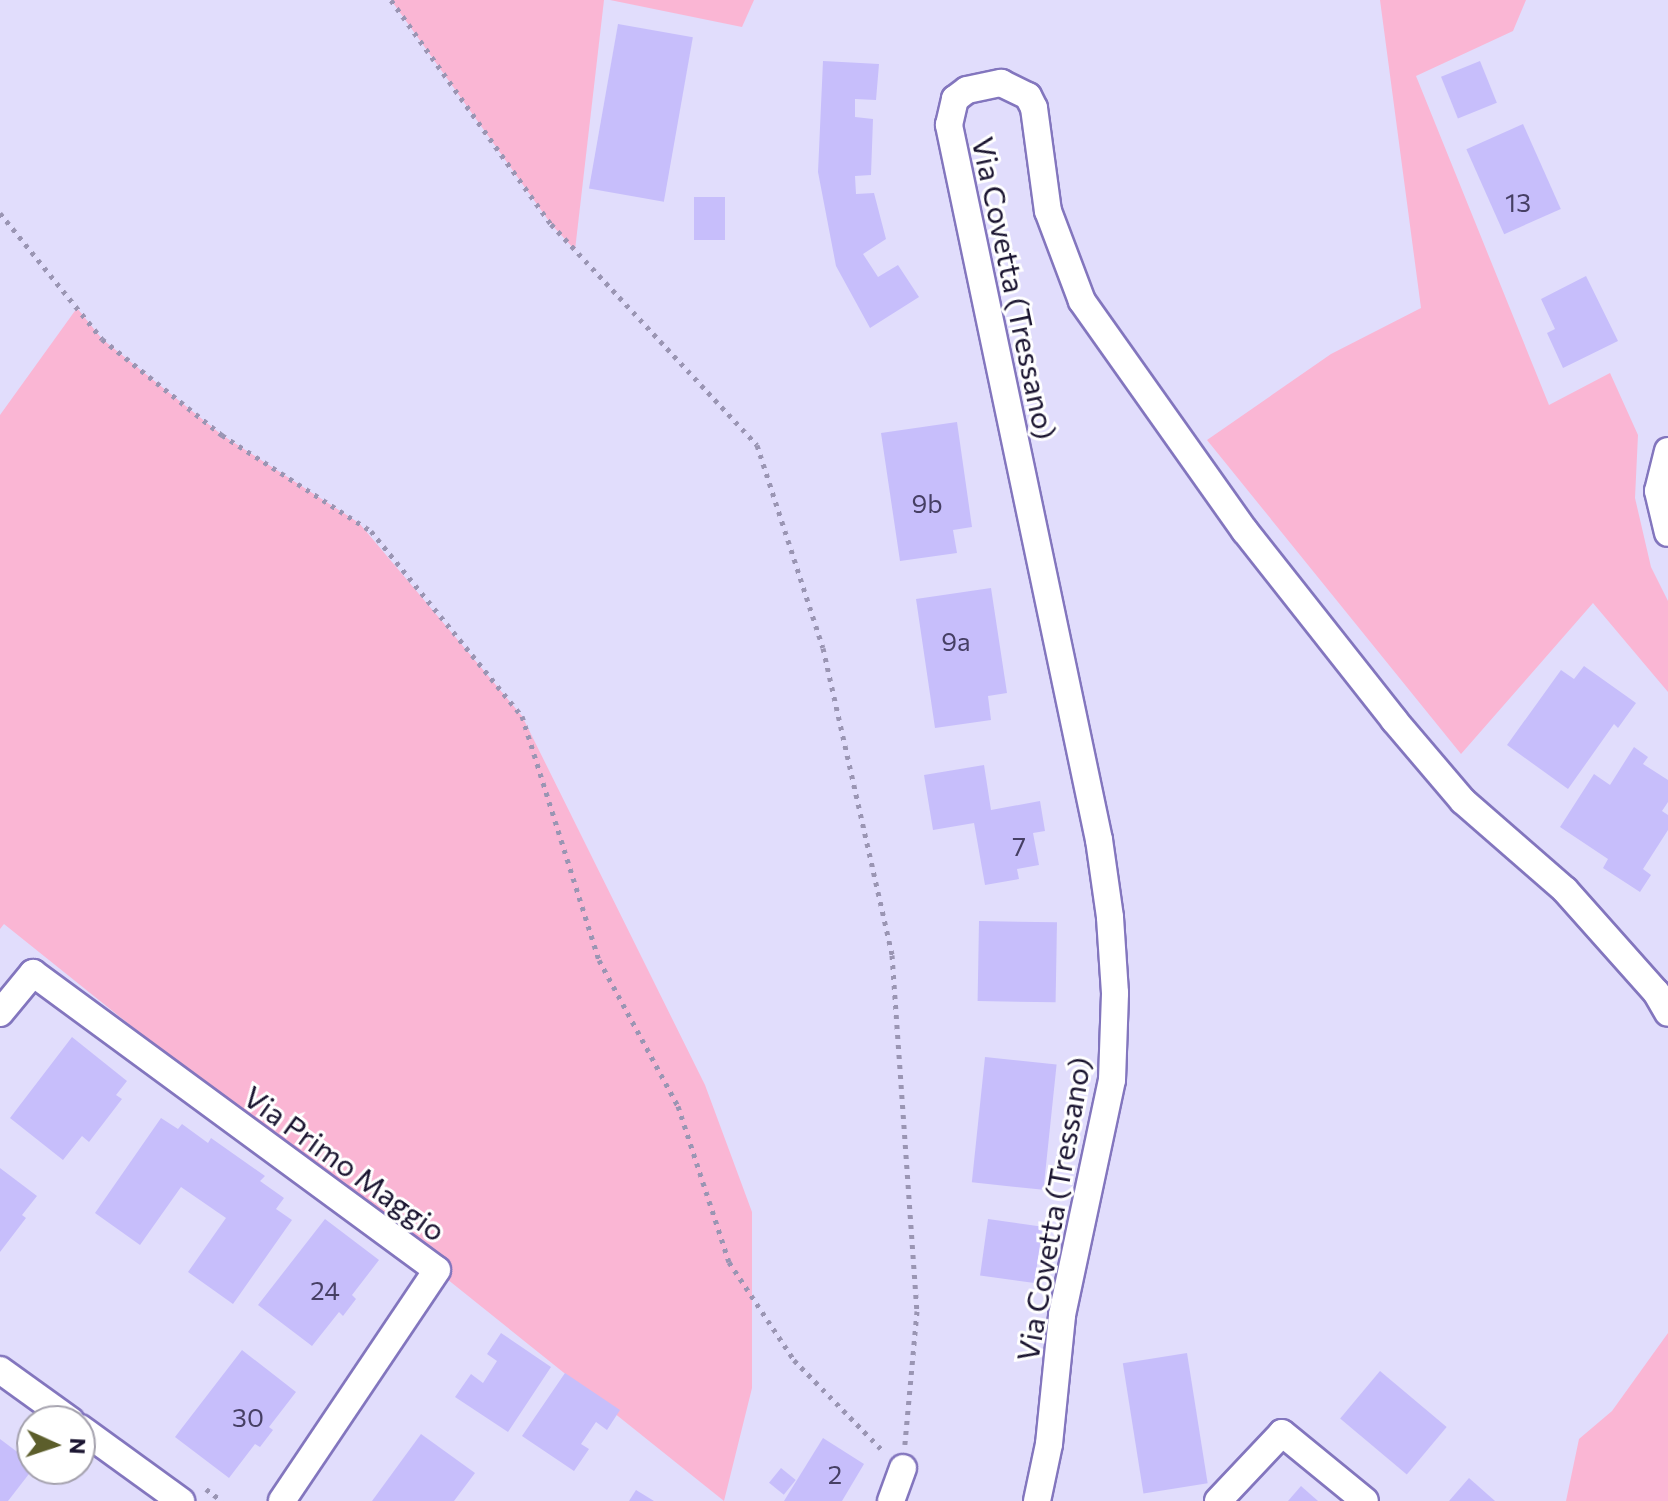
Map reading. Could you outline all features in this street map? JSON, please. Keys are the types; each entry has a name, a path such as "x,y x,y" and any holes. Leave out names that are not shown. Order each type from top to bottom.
{"street":[{"name":"Via Covetta (Tressano)","path":"1037,1501 1049,1444 1062,1315 1112,1080 1115,993 1110,917 1099,840 949,125 955,99 967,90 1001,83 1028,96 1034,108 1048,211 1082,301 1245,531 1394,720 1463,801 1565,890 1656,992 1668,1013"},
{"path":"1668,451 1658,491 1668,533"},
{"name":"Via Primo Maggio","path":"0,1013 33,973 437,1270 282,1501"},
{"path":"0,1370 49,1405"},
{"path":"1218,1501 1282,1433 1365,1501"},
{"path":"96,1440 181,1501"},
{"path":"891,1501 903,1468"}],"path":[{"path":"391,0 551,224 757,445 823,648 892,955 917,1311 903,1468"},
{"path":"0,213 102,339 222,435 371,531 522,716 599,960 678,1106 729,1262 794,1360 903,1468"}],"shaded area":[{"path":"391,0 604,0 575,250 551,224"},
{"path":"610,0 754,0 742,27"},
{"path":"1380,0 1526,0 1513,31 1416,76 1549,405 1610,373 1638,435 1635,498 1651,567 1668,601 1668,692 1593,603 1461,754 1207,440 1331,354 1421,308"},
{"path":"77,308 102,339 222,435 359,523 522,716 705,1085 752,1212 752,1388 724,1501 4,924 0,929 0,415"},
{"path":"1668,1333 1668,1501 1566,1501 1579,1439 1612,1411"}],"building":[{"path":"618,24 693,37 664,202 589,188"},
{"path":"823,61 879,64 876,100 855,99 855,117 873,119 871,175 855,176 856,194 874,193 886,239 863,254 878,277 898,265 919,297 870,328 836,266 818,172"},
{"path":"1480,61 1497,103 1458,118 1441,77"},
{"path":"1523,124 1561,209 1504,234 1466,149"},
{"path":"694,197 725,197 725,240 694,240"},
{"path":"1586,276 1618,341 1563,368 1547,333 1555,329 1541,299"},
{"path":"957,422 972,527 953,530 957,553 900,561 881,433"},
{"path":"991,588 1007,693 988,696 991,720 935,728 916,599"},
{"path":"1584,666 1636,703 1618,728 1614,724 1568,789 1507,745 1561,670 1574,679"},
{"path":"1634,747 1648,757 1643,764 1668,780 1668,802 1662,811 1668,815 1668,830 1643,869 1651,875 1640,892 1603,868 1608,859 1560,827 1594,774 1610,785"},
{"path":"984,765 991,810 1040,801 1045,831 1033,833 1039,865 1017,869 1019,879 985,885 974,823 933,830 924,775"},
{"path":"979,921 1057,922 1056,1002 978,1001"},
{"path":"72,1037 127,1081 116,1095 122,1099 89,1142 82,1136 63,1160 10,1118"},
{"path":"985,1057 1057,1065 1043,1190 972,1182"},
{"path":"161,1118 178,1129 182,1124 208,1143 211,1138 265,1176 260,1181 284,1198 276,1209 292,1220 233,1304 188,1272 226,1218 181,1187 140,1245 95,1213"},
{"path":"0,1168 37,1196 22,1215 26,1218 0,1252"},
{"path":"325,1219 379,1260 352,1295 356,1299 343,1316 339,1312 312,1346 258,1305"},
{"path":"988,1219 1042,1227 1035,1283 980,1275"},
{"path":"501,1333 551,1367 508,1432 455,1397 471,1374 483,1383 497,1361 487,1354"},
{"path":"242,1350 296,1392 269,1427 273,1430 260,1447 255,1444 229,1478 175,1437"},
{"path":"1187,1353 1208,1483 1143,1494 1123,1363"},
{"path":"1380,1371 1447,1427 1407,1474 1340,1418"},
{"path":"565,1373 620,1410 607,1430 596,1422 581,1444 589,1449 574,1471 522,1436"},
{"path":"421,1434 475,1473 454,1501 372,1501"},
{"path":"823,1438 864,1464 842,1501 784,1501"},
{"path":"0,1439 16,1451 16,1485 20,1485 8,1501 0,1501"},
{"path":"781,1468 796,1480 784,1495 769,1483"},
{"path":"1469,1478 1495,1501 1449,1501"},
{"path":"1301,1486 1318,1501 1288,1501"},
{"path":"636,1490 654,1501 629,1501"}]}
